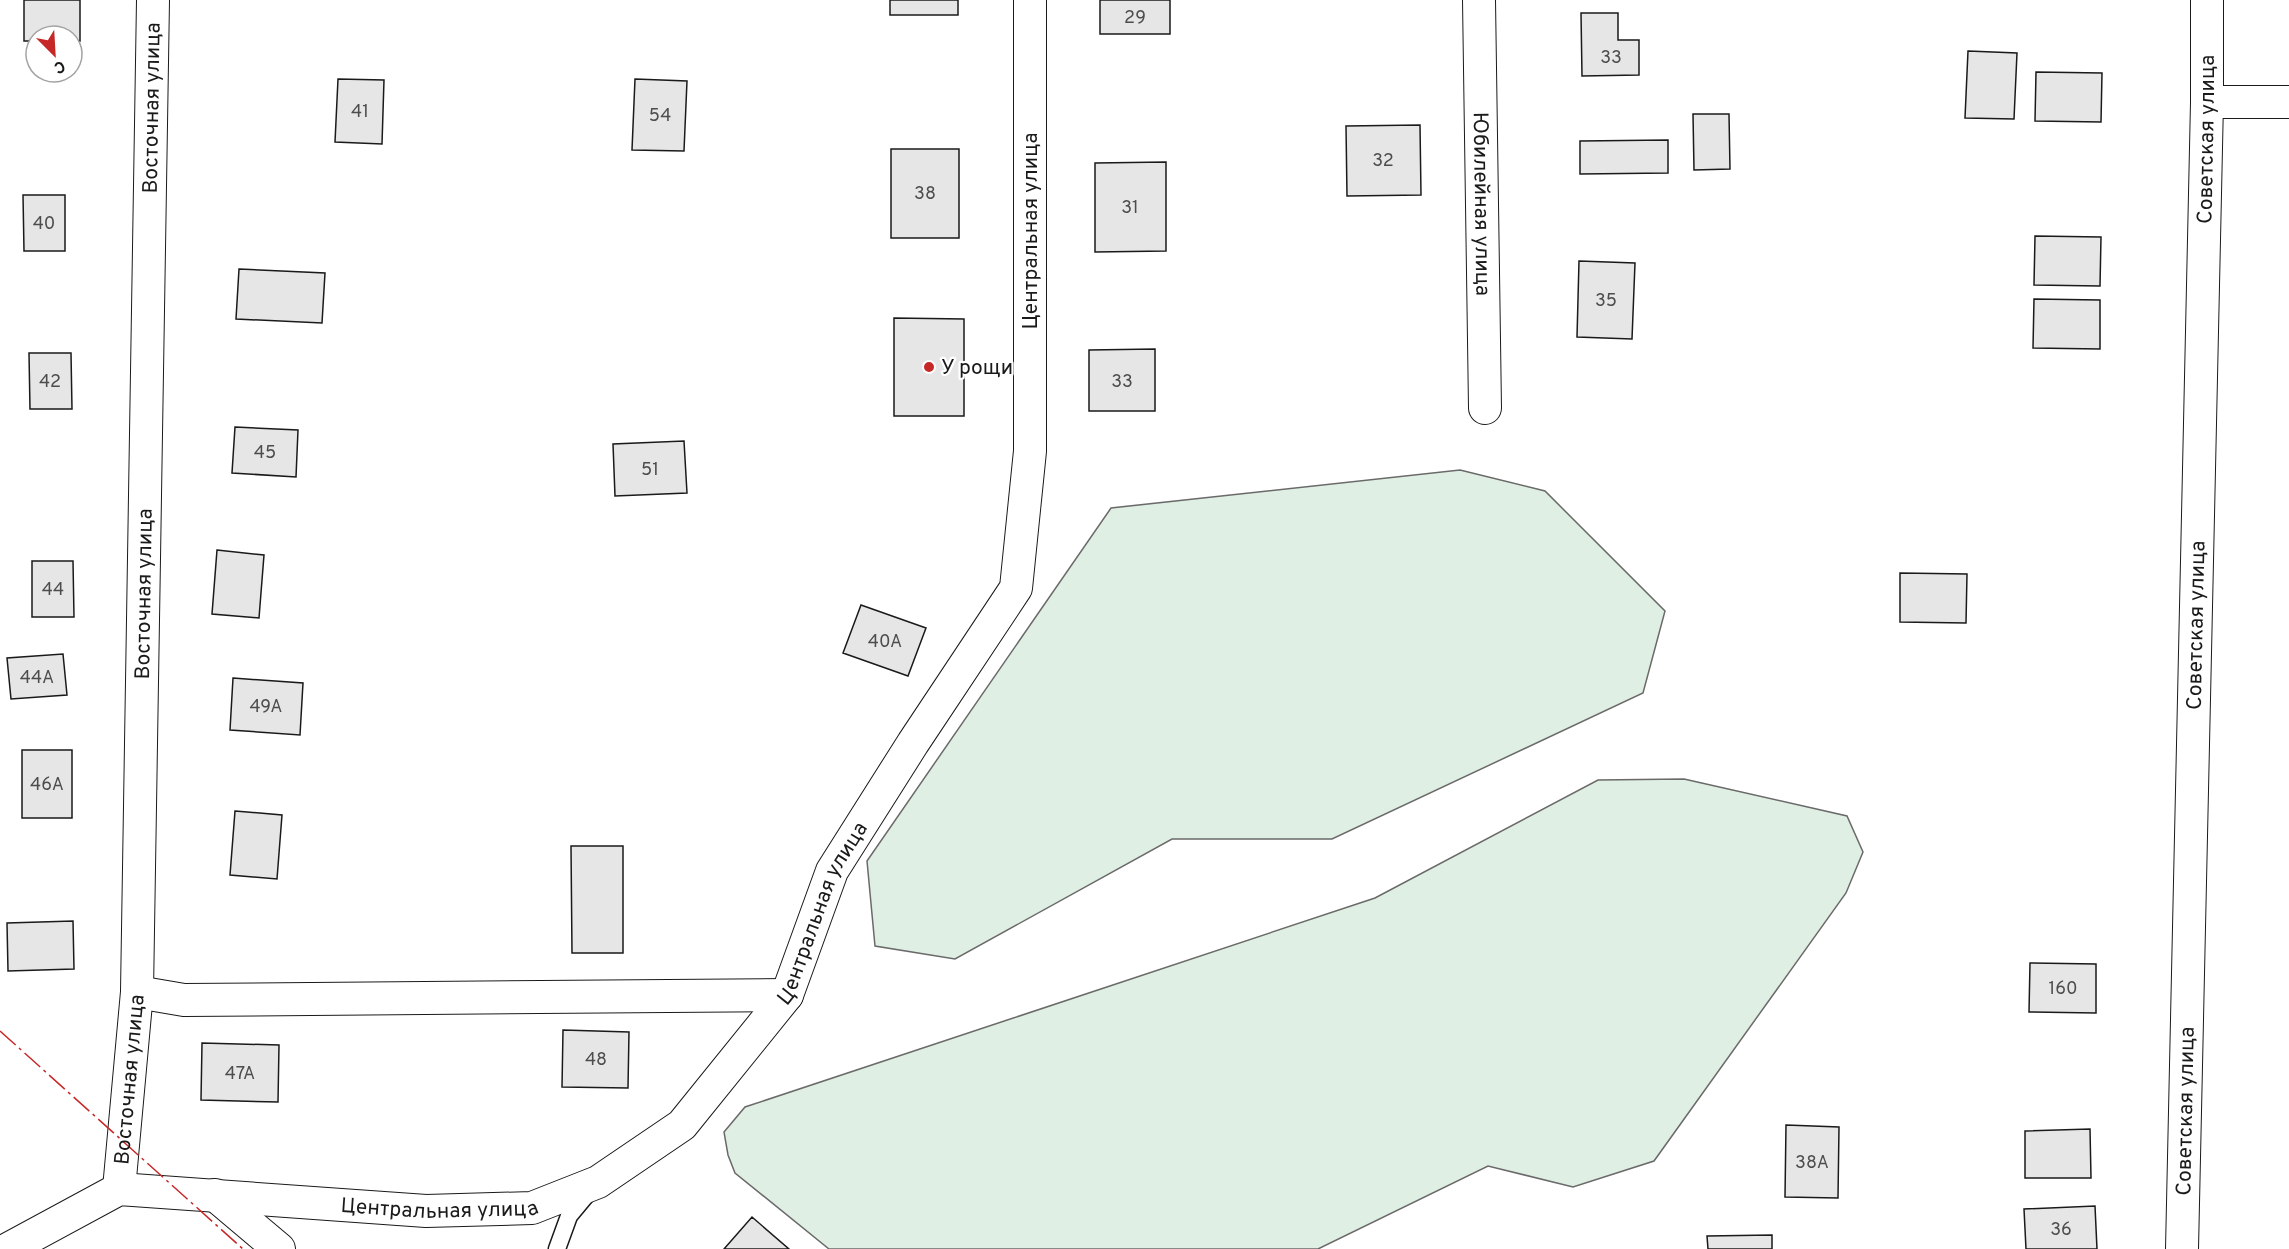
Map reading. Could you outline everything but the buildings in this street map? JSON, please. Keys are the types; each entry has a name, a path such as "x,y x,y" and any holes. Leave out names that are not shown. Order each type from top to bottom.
{"street":[{"name":"Восточная улица","path":"119,1189 136,992 153,0"},
{"name":"Центральная улица","path":"119,1189 426,1211 532,1208 598,1182 682,1125 787,995 832,871 913,742 1017,588 1030,450 1030,0"},
{"name":"Юбилейная улица","path":"1479,0 1485,408"},
{"name":"Советская улица","path":"2182,1249 2207,102 2207,0"},
{"path":"2207,102 2289,102"},
{"path":"136,992 184,1000 787,995"},
{"path":"8,1249 119,1189"},
{"path":"215,1196 279,1249"}],"lane":[{"path":"556,1249 568,1216 598,1182"}],"green space":[{"path":"1460,470 1545,491 1665,611 1643,693 1332,839 1172,839 955,959 875,946 867,861 1111,508"},
{"path":"1684,779 1847,816 1863,852 1846,893 1654,1161 1573,1187 1488,1166 1318,1249 829,1249 735,1173 728,1155 724,1132 745,1107 1375,898 1598,780"}],"power":[{"path":"0,1031 243,1249"}],"place":[{"name":"У рощи","path":"929,367"}]}
